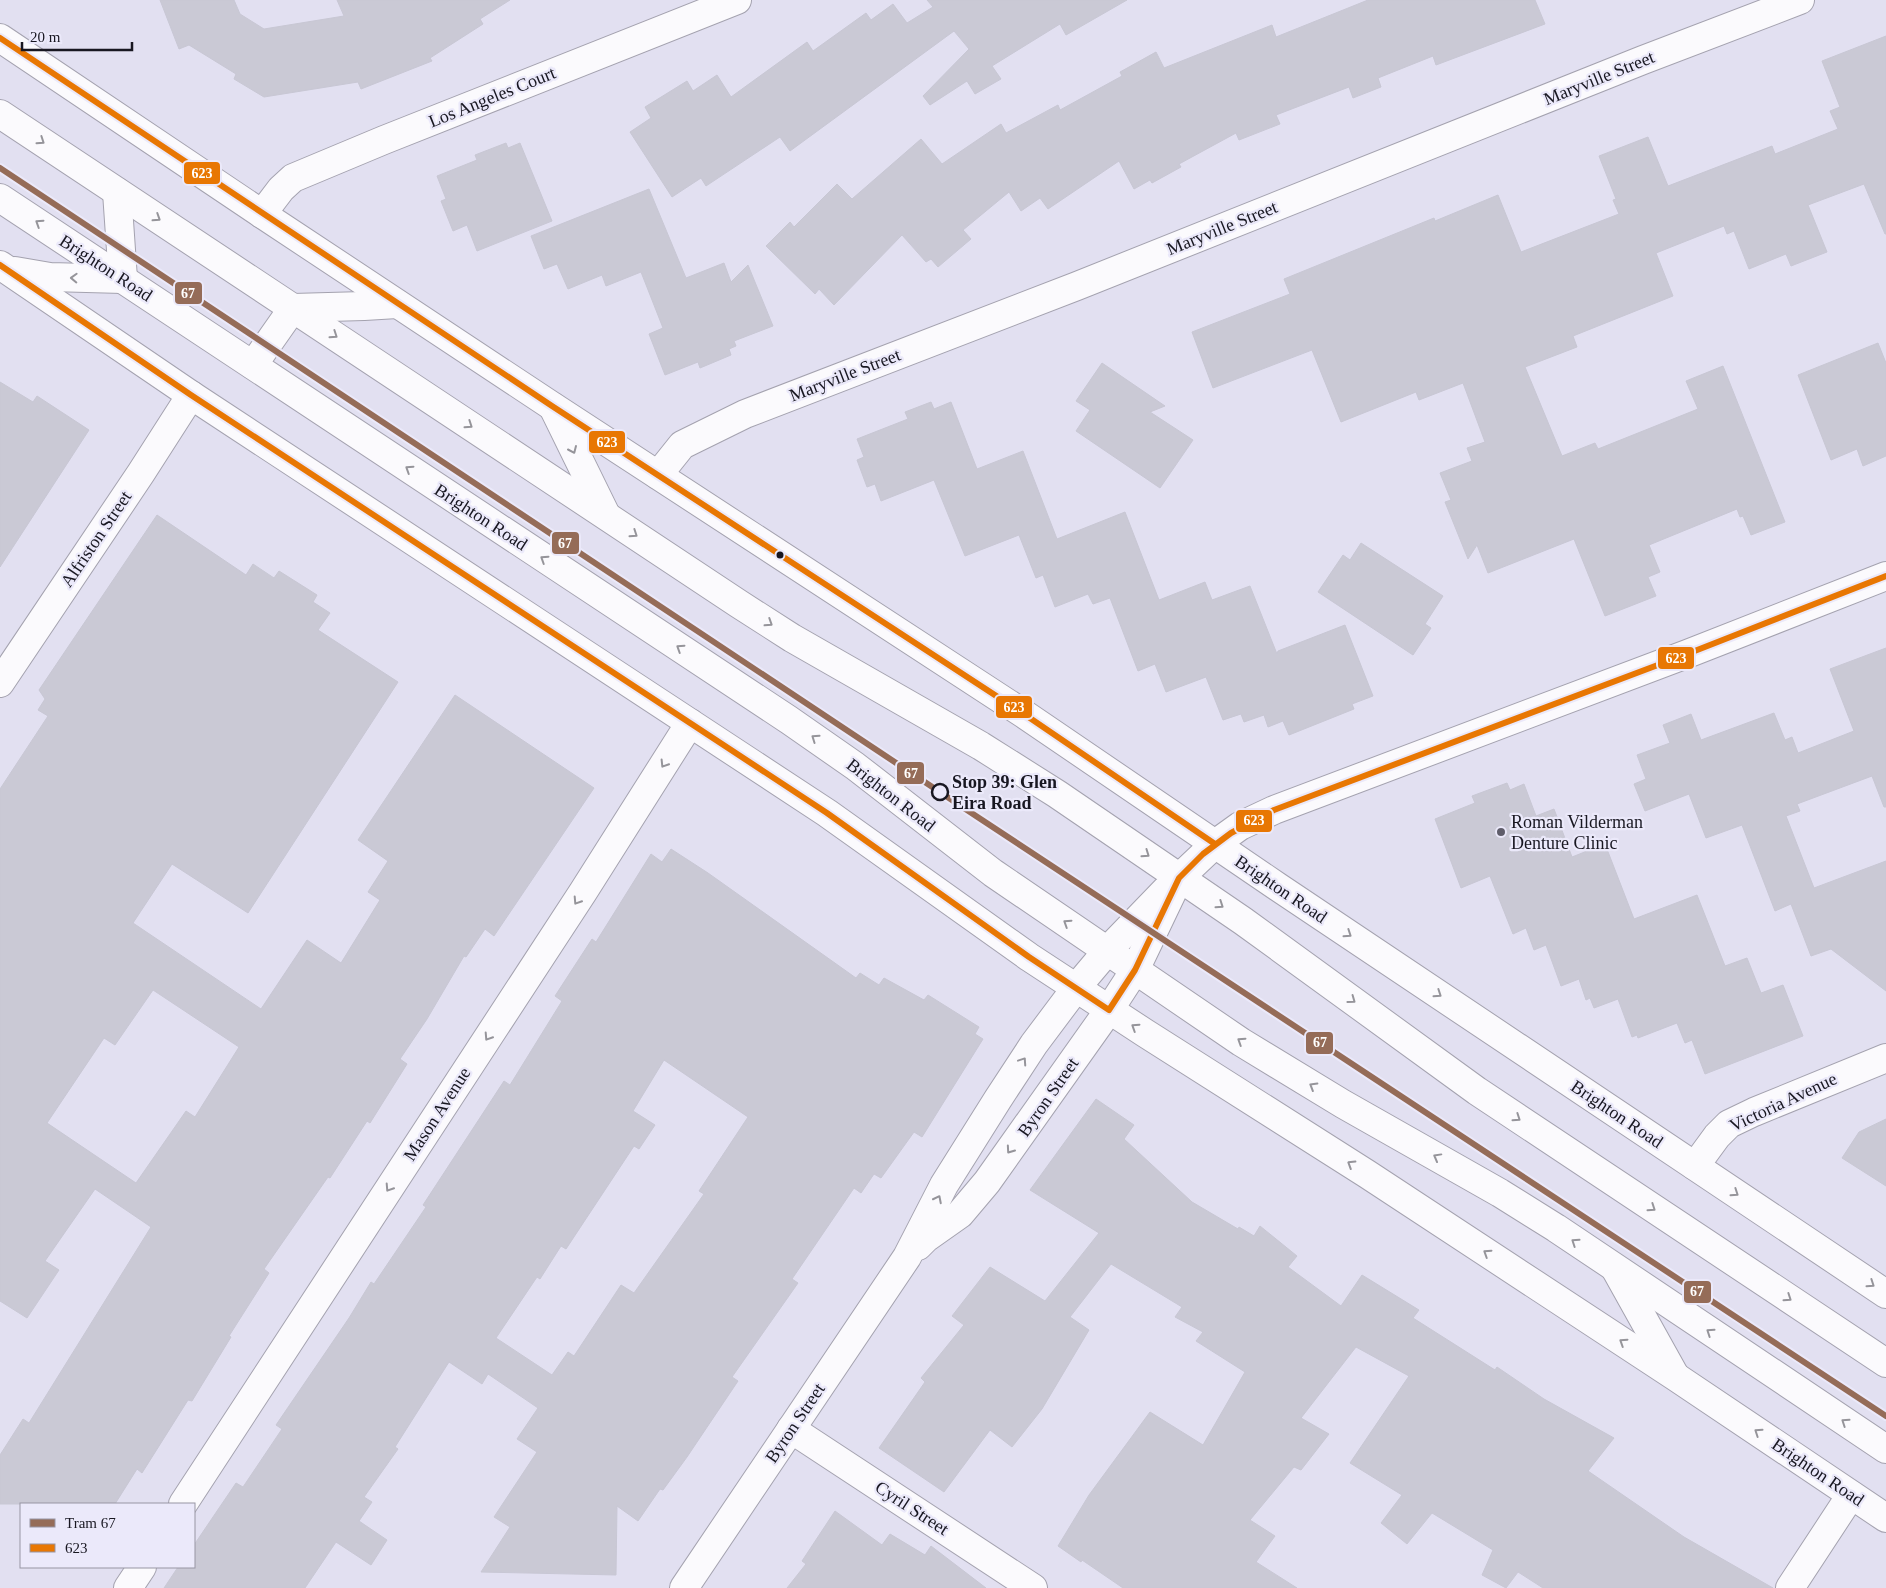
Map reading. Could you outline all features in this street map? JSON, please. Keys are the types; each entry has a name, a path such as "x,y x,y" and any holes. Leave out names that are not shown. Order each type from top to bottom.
{"main road":[{"name":"Los Angeles Court","path":"262,214 280,189 293,178 393,136 737,0"},
{"name":"Maryville Street","path":"658,475 682,445 745,414 1086,282 1643,60 1800,0"},
{"name":"Brighton Road","path":"0,38 397,304 1007,703 1886,1294"},
{"path":"0,114 792,638 913,706 1029,776 1243,920 1485,1096 1886,1363"},
{"path":"2,267 19,273 50,278 123,279 116,192"},
{"name":"Brighton Road","path":"0,198 789,720 855,766 993,873 1282,1068 1500,1193 1886,1449"},
{"name":"Brighton Road","path":"2,267 191,395 827,813 1029,957 1367,1174 1676,1377 1886,1518"},
{"path":"293,308 397,304"},
{"path":"253,365 293,308"},
{"name":"Alfriston Street","path":"0,682 141,473 191,395"},
{"path":"552,406 606,515"},
{"name":"Byron Street","path":"684,1588 907,1257 944,1185 1034,1044 1076,988 1108,950 1215,844 1240,826 1274,810 1886,576"},
{"name":"Mason Avenue","path":"184,1503 578,900 690,723"},
{"name":"Byron Street","path":"907,1257 926,1238 960,1214 981,1189 1109,1010 1135,970 1179,878"},
{"name":"Victoria Avenue","path":"1695,1166 1717,1136 1729,1124 1886,1058"},
{"path":"1616,1270 1676,1377"},
{"name":"Cyril Street","path":"791,1429 1032,1588"},
{"path":"1790,1588 1851,1495"},
{"path":"128,1588 141,1568"}],"building":[{"path":"160,0 234,0 240,14 264,29 344,16 337,0 510,0 480,19 483,24 430,58 432,61 361,89 358,82 264,97 234,79 236,74 189,45 179,49"},
{"path":"927,0 1127,0 1066,35 1060,24 992,66 1001,79 975,94 967,81 930,105 923,96 969,49 954,31 790,151 780,137 706,186 701,178 672,197 630,132 651,118 645,107 687,81 693,91 717,75 731,97 807,42 813,51 866,13 871,20 893,4 907,23 933,7"},
{"path":"1368,0 1535,0 1545,24 1436,65 1433,56 1378,78 1381,87 1353,98 1349,87 1276,115 1280,124 1239,140 1236,133 1179,164 1181,167 1152,183 1150,180 1134,189 1119,161 1048,209 1040,198 1021,211 1009,192 963,230 971,239 938,267 931,259 926,262 902,235 834,305 819,289 815,294 766,246 790,222 794,227 837,184 852,199 921,139 942,164 1001,124 1006,133 1058,105 1060,110 1122,76 1120,72 1156,52 1164,68 1272,25 1276,37"},
{"path":"1886,36 1886,234 1864,184 1808,205 1827,252 1791,266 1786,254 1749,269 1734,231 1727,234 1724,226 1656,253 1673,296 1573,336 1577,347 1525,367 1562,456 1595,443 1598,449 1698,409 1686,381 1723,366 1785,522 1751,535 1743,516 1740,517 1737,509 1649,545 1660,572 1648,577 1656,596 1605,616 1574,539 1488,573 1477,545 1468,559 1445,502 1451,500 1440,473 1472,461 1467,448 1485,442 1463,383 1419,400 1416,392 1341,422 1312,350 1213,388 1192,332 1290,294 1284,279 1434,218 1435,221 1498,195 1521,252 1619,214 1613,200 1616,199 1599,156 1648,137 1668,186 1772,146 1775,154 1838,129 1830,111 1840,107 1822,61"},
{"path":"506,143 508,148 520,143 552,221 477,251 467,225 453,231 441,201 446,199 437,176 477,160 475,155"},
{"path":"649,189 686,278 724,263 731,282 748,265 773,326 734,341 736,346 729,349 731,355 700,368 698,362 665,375 649,334 663,328 641,272 606,286 602,275 568,289 557,264 544,269 531,236"},
{"path":"1878,343 1886,363 1886,456 1863,466 1857,449 1831,460 1798,375"},
{"path":"1102,363 1165,406 1150,412 1193,440 1160,488 1076,431 1090,410 1076,401"},
{"path":"0,382 33,402 37,396 89,430 0,567"},
{"path":"931,402 934,409 951,402 977,469 1023,451 1057,539 1125,512 1159,600 1205,582 1212,600 1250,586 1277,654 1278,651 1345,625 1373,696 1352,704 1354,709 1289,735 1283,721 1268,727 1264,715 1244,722 1241,714 1223,720 1206,677 1166,692 1155,664 1138,671 1110,598 1093,604 1088,594 1055,607 1043,575 1036,578 1019,535 965,556 934,480 881,501 875,484 867,487 857,460 864,457 857,439 908,419 905,412"},
{"path":"157,515 246,575 253,564 274,578 279,571 317,595 313,602 330,613 318,630 398,682 248,913 172,864 133,923 261,1009 307,940 341,963 380,900 368,892 388,861 358,840 455,695 594,788 494,936 485,929 466,957 464,956 427,1019 400,1059 407,1064 370,1123 367,1121 330,1178 328,1177 264,1269 269,1273 229,1336 231,1337 192,1401 188,1400 142,1473 137,1469 116,1503 0,1504 0,1455 23,1419 29,1423 151,1227 95,1189 45,1261 59,1270 27,1318 0,1301 0,789 48,716 38,710 45,699 39,690","holes":["153,990 239,1047 195,1117 186,1111 136,1183 47,1123 104,1038 115,1045"]},
{"path":"1361,543 1443,596 1425,624 1431,628 1413,655 1318,592 1343,555 1350,560"},
{"path":"1886,648 1886,807 1884,807 1872,776 1797,804 1800,811 1786,816 1814,888 1886,861 1886,991 1831,949 1811,956 1791,904 1775,911 1742,825 1706,838 1689,794 1645,811 1634,784 1646,779 1637,755 1670,743 1663,725 1691,714 1701,740 1774,713 1785,740 1792,737 1798,753 1854,731 1830,669"},
{"path":"1507,783 1510,790 1524,784 1536,816 1554,809 1572,857 1605,844 1634,919 1697,895 1725,966 1747,958 1761,993 1783,985 1803,1036 1705,1074 1692,1040 1685,1043 1677,1023 1638,1038 1637,1035 1632,1037 1618,999 1594,1008 1590,998 1586,1000 1579,979 1561,986 1546,945 1534,950 1526,928 1513,934 1490,876 1461,888 1435,819 1475,803 1472,796"},
{"path":"671,849 856,978 860,973 879,985 884,978 924,1000 928,995 979,1027 975,1034 983,1039 922,1137 914,1132 881,1178 874,1174 861,1193 854,1188 792,1279 798,1283 732,1377 738,1381 687,1457 663,1490 660,1489 638,1521 617,1506 616,1575 481,1572 510,1527 494,1517 537,1452 517,1439 538,1408 488,1374 482,1384 449,1362 395,1447 398,1449 364,1497 372,1502 359,1521 387,1540 371,1565 336,1542 305,1588 164,1588 177,1568 195,1568 195,1544 236,1483 243,1487 282,1429 276,1425 349,1318 371,1282 374,1284 426,1207 423,1205 504,1081 510,1085 562,1001 555,996 592,939 596,942 651,854 662,862","holes":["664,1060 748,1117 699,1191 704,1194 634,1293 621,1285 574,1356 568,1352 552,1375 496,1338 537,1277 540,1279 561,1246 566,1249 634,1146 639,1149 655,1125 633,1111"]},
{"path":"1096,1099 1134,1125 1124,1139 1192,1202 1238,1229 1239,1227 1254,1236 1260,1226 1297,1256 1288,1267 1341,1306 1362,1275 1419,1310 1413,1318 1495,1370 1497,1367 1544,1399 1614,1438 1588,1471 1684,1537 1773,1588 1543,1588 1518,1572 1506,1588 1482,1575 1493,1550 1432,1513 1407,1544 1381,1523 1402,1495 1350,1463 1409,1376 1356,1347 1301,1418 1329,1434 1301,1470 1294,1467 1250,1520 1275,1536 1256,1562 1297,1588 1123,1588 1058,1546 1089,1495 1150,1412 1203,1445 1245,1372 1196,1341 1203,1332 1175,1317 1182,1307 1111,1264 1070,1317 1089,1330 1042,1409 1012,1447 990,1430 944,1492 879,1448 925,1382 921,1378 964,1325 952,1316 990,1267 1045,1301 1099,1233 1030,1190"},
{"path":"1886,1119 1886,1186 1842,1158 1859,1132"},
{"path":"835,1511 882,1545 890,1534 925,1555 931,1546 986,1588 787,1588 806,1564 802,1561"}],"tram line":[{"name":"67","path":"0,168 976,816 1886,1416"}],"transit line":[{"name":"623","path":"0,38 552,406 1024,714 1215,844"},
{"name":"623","path":"0,265 191,395 827,813 1029,957 1109,1010 1135,970 1179,878 1203,854 1231,833 1274,810 1687,654 1886,576"}],"place":[{"name":"Stop 39: Glen Eira Road","path":"940,792"},
{"name":"Roman Vilderman Denture Clinic","path":"1501,832"}]}
